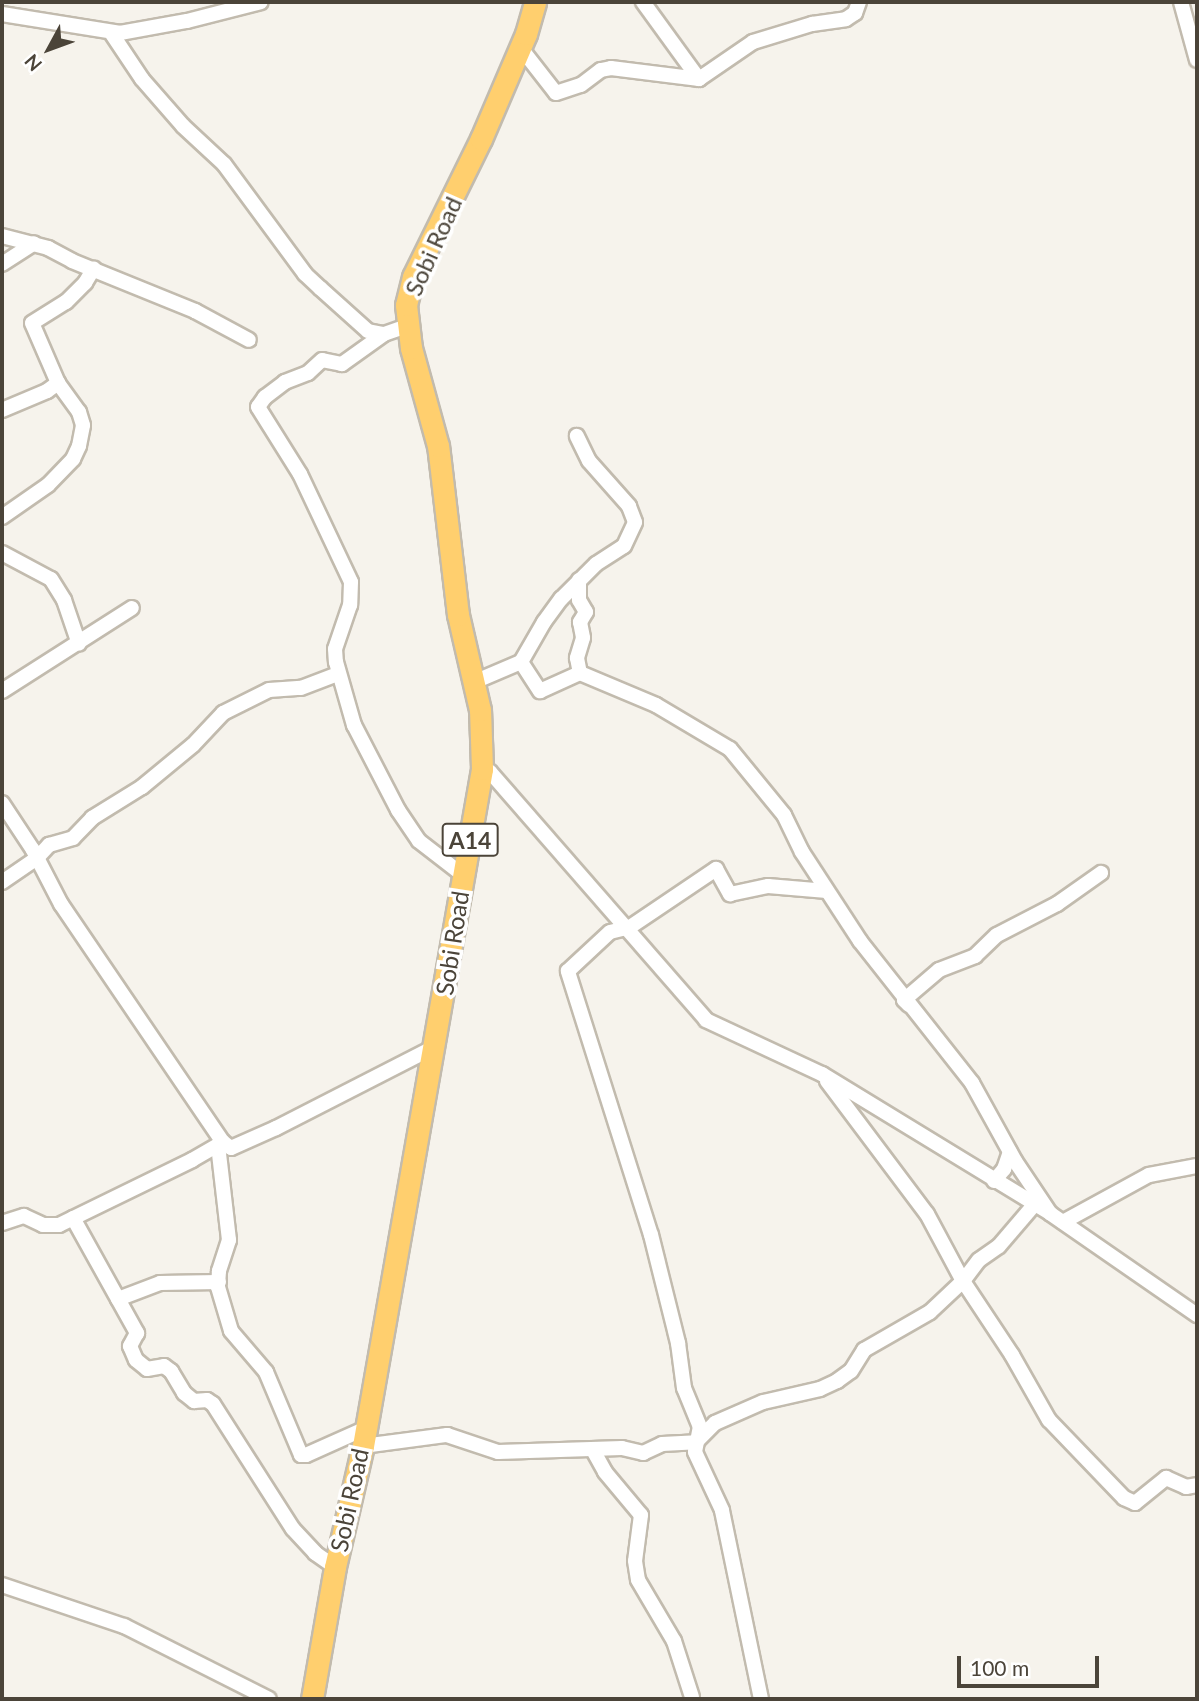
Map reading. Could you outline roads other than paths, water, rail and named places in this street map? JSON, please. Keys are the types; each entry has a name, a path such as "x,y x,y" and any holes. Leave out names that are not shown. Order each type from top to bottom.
{"highway":[{"name":"Sobi Road","path":"312,1699 335,1567 363,1437 482,769 480,710 457,615 438,446 407,327 406,305 413,277 460,186 520,47 535,2"}],"street":[{"path":"2,13 112,34 195,19 261,2"},
{"path":"643,2 699,79"},
{"path":"520,47 556,93 581,85 601,70 611,68 699,79 753,42 812,24 846,19 855,13 859,2"},
{"path":"1181,2 1197,60"},
{"path":"112,34 124,54 169,111 231,172 305,274 359,326 384,334"},
{"path":"2,236 34,243 94,268 195,311 249,340"},
{"path":"2,264 34,243"},
{"path":"2,517 48,485 73,459 79,446 83,425 79,412 58,383 32,323 66,302 85,283 94,268"},
{"path":"407,327 384,334 364,352 342,364 322,360 308,373 285,382 265,397 258,407 300,474 351,582 350,605 335,649 338,674 354,725 398,810 419,841 463,875"},
{"path":"2,410 47,391 58,383"},
{"path":"474,682 521,662 544,622 579,580 596,564 624,546 635,522 629,506 589,461 577,436"},
{"path":"2,553 51,579 67,608 79,644"},
{"path":"579,580 579,600 586,612 580,622 583,639 577,658 580,673"},
{"path":"2,691 132,608"},
{"path":"521,662 540,691 580,673 656,705 730,749 783,815 827,891 904,1000 972,1083 1010,1152 1057,1218"},
{"path":"2,882 37,858 50,845 73,838 92,818 142,787 193,745 223,713 269,690 301,688 338,674"},
{"path":"482,769 490,772 706,1020 822,1074 1057,1218 1197,1315"},
{"path":"2,803 37,858 61,904 220,1144 229,1240 219,1271 222,1307 230,1331 266,1372 300,1455 363,1437 447,1435 498,1452 622,1448 643,1453 662,1444 696,1442 715,1423 763,1402 820,1389 837,1381 851,1371 864,1350 915,1323 963,1282 979,1260 999,1246 1034,1205"},
{"path":"761,1699 722,1510 695,1452 700,1427 684,1388 678,1343 652,1235 568,971 610,932 630,927 716,869 730,894 768,886 827,891"},
{"path":"904,1000 939,970 975,956 997,935 1057,904 1101,873"},
{"path":"2,1223 24,1216 52,1226 73,1218 220,1144 231,1148 251,1140 434,1047"},
{"path":"822,1074 927,1214 963,1282 1012,1355 1049,1420 1124,1499 1135,1503 1166,1478 1186,1488 1197,1485"},
{"path":"994,1181 1008,1160 1010,1152"},
{"path":"1057,1218 1149,1175 1197,1166"},
{"path":"73,1218 137,1333 130,1346 136,1360 148,1369 164,1366 171,1371 184,1393 194,1401 207,1399 213,1404 293,1529 315,1553 335,1567"},
{"path":"118,1299 160,1283 219,1282"},
{"path":"593,1450 605,1472 642,1515 635,1561 638,1580 674,1641 692,1697"},
{"path":"2,1585 124,1626 269,1699"}]}
